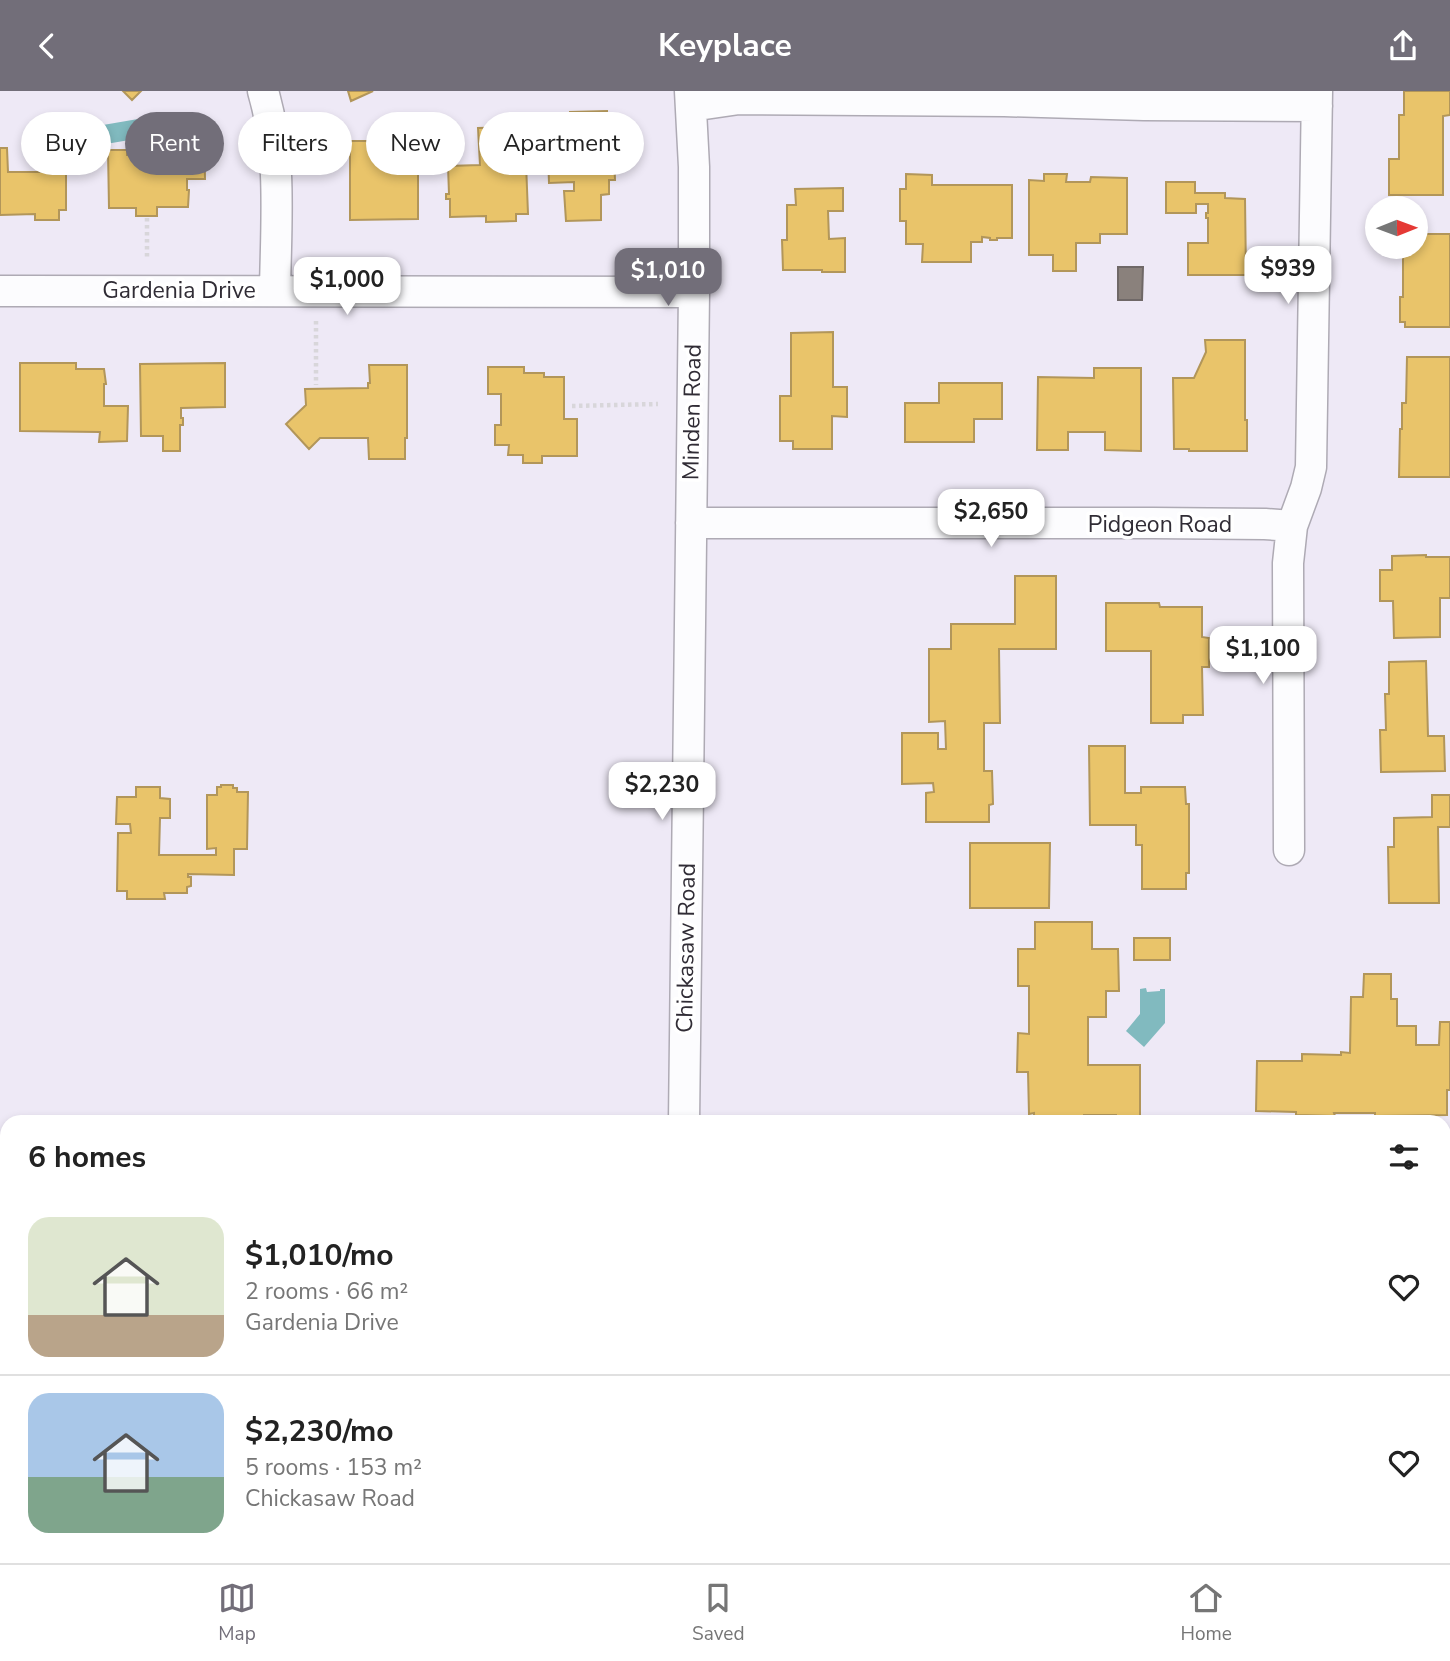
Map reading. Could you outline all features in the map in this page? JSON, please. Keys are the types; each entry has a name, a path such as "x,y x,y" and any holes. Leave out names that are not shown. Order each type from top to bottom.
{"street":[{"path":"262,91 275,143 275,290"},
{"path":"691,98 1143,104 1317,98 1311,467 1292,526 1288,563 1289,850"},
{"name":"Minden Road","path":"691,98 694,167 691,523"},
{"name":"Gardenia Drive","path":"0,291 694,292"},
{"name":"Pidgeon Road","path":"691,523 1166,523 1292,526"},
{"name":"Chickasaw Road","path":"684,1115 691,523"}],"path":[{"path":"147,218 147,260"},
{"path":"316,321 316,385"},
{"path":"572,406 658,404"}],"water":[{"path":"125,121 125,141 111,143 111,124"},
{"path":"1146,988 1147,992 1165,989 1165,1023 1144,1047 1126,1031 1140,1014 1140,989"}],"building: Homes":[{"path":"123,91 141,91 132,100"},
{"path":"348,91 373,91 351,101"},
{"path":"1404,91 1450,91 1450,115 1443,116 1443,195 1389,195 1389,159 1399,159 1399,115 1404,115"},
{"path":"352,141 366,141 366,175 418,175 418,219 350,220"},
{"path":"0,148 7,148 8,172 21,172 21,175 66,175 66,210 59,210 59,220 35,220 35,214 0,215"},
{"path":"111,150 125,150 125,175 205,175 205,179 187,179 188,207 157,207 157,216 136,216 136,208 109,208"},
{"path":"465,165 479,165 479,175 526,175 528,214 516,214 516,221 486,222 486,216 450,217 450,199 446,199 446,194 449,194 448,175 465,175"},
{"path":"906,174 932,175 932,185 1012,185 1012,238 990,240 982,237 982,242 971,242 971,262 922,262 923,244 906,244 906,221 900,221 900,189 906,189"},
{"path":"1044,174 1067,174 1066,182 1090,182 1091,177 1127,178 1127,234 1100,234 1100,243 1076,243 1076,271 1053,271 1053,255 1029,255 1029,180 1044,181"},
{"path":"549,175 615,175 615,180 609,180 609,194 601,195 601,220 566,221 564,191 574,191 574,182 549,183"},
{"path":"1166,182 1195,182 1195,193 1225,193 1225,198 1245,199 1246,275 1188,275 1188,243 1208,243 1208,204 1196,204 1196,213 1166,213"},
{"path":"843,188 843,211 828,211 829,239 845,238 845,272 783,270 782,240 787,240 787,205 796,205 795,189"},
{"path":"1428,234 1450,234 1450,327 1405,327 1405,322 1400,322 1400,297 1403,297 1403,259 1428,259"},
{"path":"833,332 833,387 847,387 847,417 832,416 832,449 793,449 793,441 780,441 780,396 791,396 791,333"},
{"path":"1205,340 1245,340 1247,451 1174,449 1173,378 1194,378 1206,352"},
{"path":"1407,357 1450,357 1450,477 1399,477 1400,429 1402,403 1406,403"},
{"path":"20,363 76,363 76,369 104,369 104,406 128,406 127,441 99,442 100,432 20,431"},
{"path":"225,363 225,407 181,408 183,425 180,425 180,451 163,451 163,436 141,436 140,364"},
{"path":"369,365 407,365 405,459 369,459 368,438 320,438 309,449 286,424 306,405 305,389 368,388"},
{"path":"488,367 524,367 524,373 564,377 564,419 577,419 577,456 542,456 542,463 523,463 523,455 508,455 509,445 495,445 495,425 501,425 501,394 488,394"},
{"path":"1094,368 1141,368 1141,451 1105,450 1105,432 1068,432 1068,450 1037,450 1038,377 1094,378"},
{"path":"939,383 1002,383 1002,419 974,419 974,442 905,442 905,403 939,403"},
{"path":"1392,556 1450,557 1450,598 1440,598 1440,637 1394,638 1393,601 1380,601 1380,570 1392,570"},
{"path":"1015,576 1056,576 1056,649 999,649 1000,723 984,723 984,771 992,771 993,804 989,805 989,822 926,822 926,793 934,792 933,783 902,784 902,733 938,733 938,749 946,749 945,721 929,722 929,649 951,649 951,624 1015,624"},
{"path":"1106,603 1159,603 1160,607 1202,607 1202,637 1209,638 1209,667 1202,667 1203,715 1183,715 1183,723 1151,723 1151,651 1106,651"},
{"path":"1426,661 1428,736 1444,736 1445,771 1381,772 1380,730 1386,730 1385,694 1389,694 1389,662"},
{"path":"1089,746 1125,746 1125,793 1141,793 1141,787 1185,787 1186,804 1189,804 1189,873 1186,873 1186,889 1142,889 1142,845 1136,845 1136,825 1090,825"},
{"path":"233,785 237,792 248,792 247,849 234,849 234,875 188,874 188,877 191,877 191,886 187,887 187,893 164,893 165,899 127,899 127,891 117,891 118,833 131,833 130,824 116,824 117,797 136,797 136,787 160,787 160,798 170,799 170,818 160,818 159,855 216,855 216,848 207,849 207,795 217,795 217,787"},
{"path":"1432,795 1450,795 1450,827 1438,827 1439,903 1389,903 1388,847 1394,847 1394,818 1432,817"},
{"path":"970,843 1050,843 1049,908 970,908"},
{"path":"1035,922 1092,922 1092,949 1118,949 1119,991 1106,991 1106,1017 1088,1017 1088,1065 1140,1065 1140,1115 1029,1114 1028,1072 1017,1072 1018,1033 1029,1034 1029,986 1018,986 1018,949 1035,949"},
{"path":"1134,938 1170,938 1170,960 1134,960"},
{"path":"1364,974 1391,974 1391,999 1397,999 1397,1026 1416,1026 1416,1045 1439,1045 1440,1022 1450,1022 1450,1090 1447,1090 1447,1115 1296,1115 1296,1112 1256,1111 1257,1061 1302,1061 1302,1054 1350,1053 1351,997 1363,997"}],"building: Industry":[{"path":"1118,267 1143,267 1142,300 1118,300"}]}
